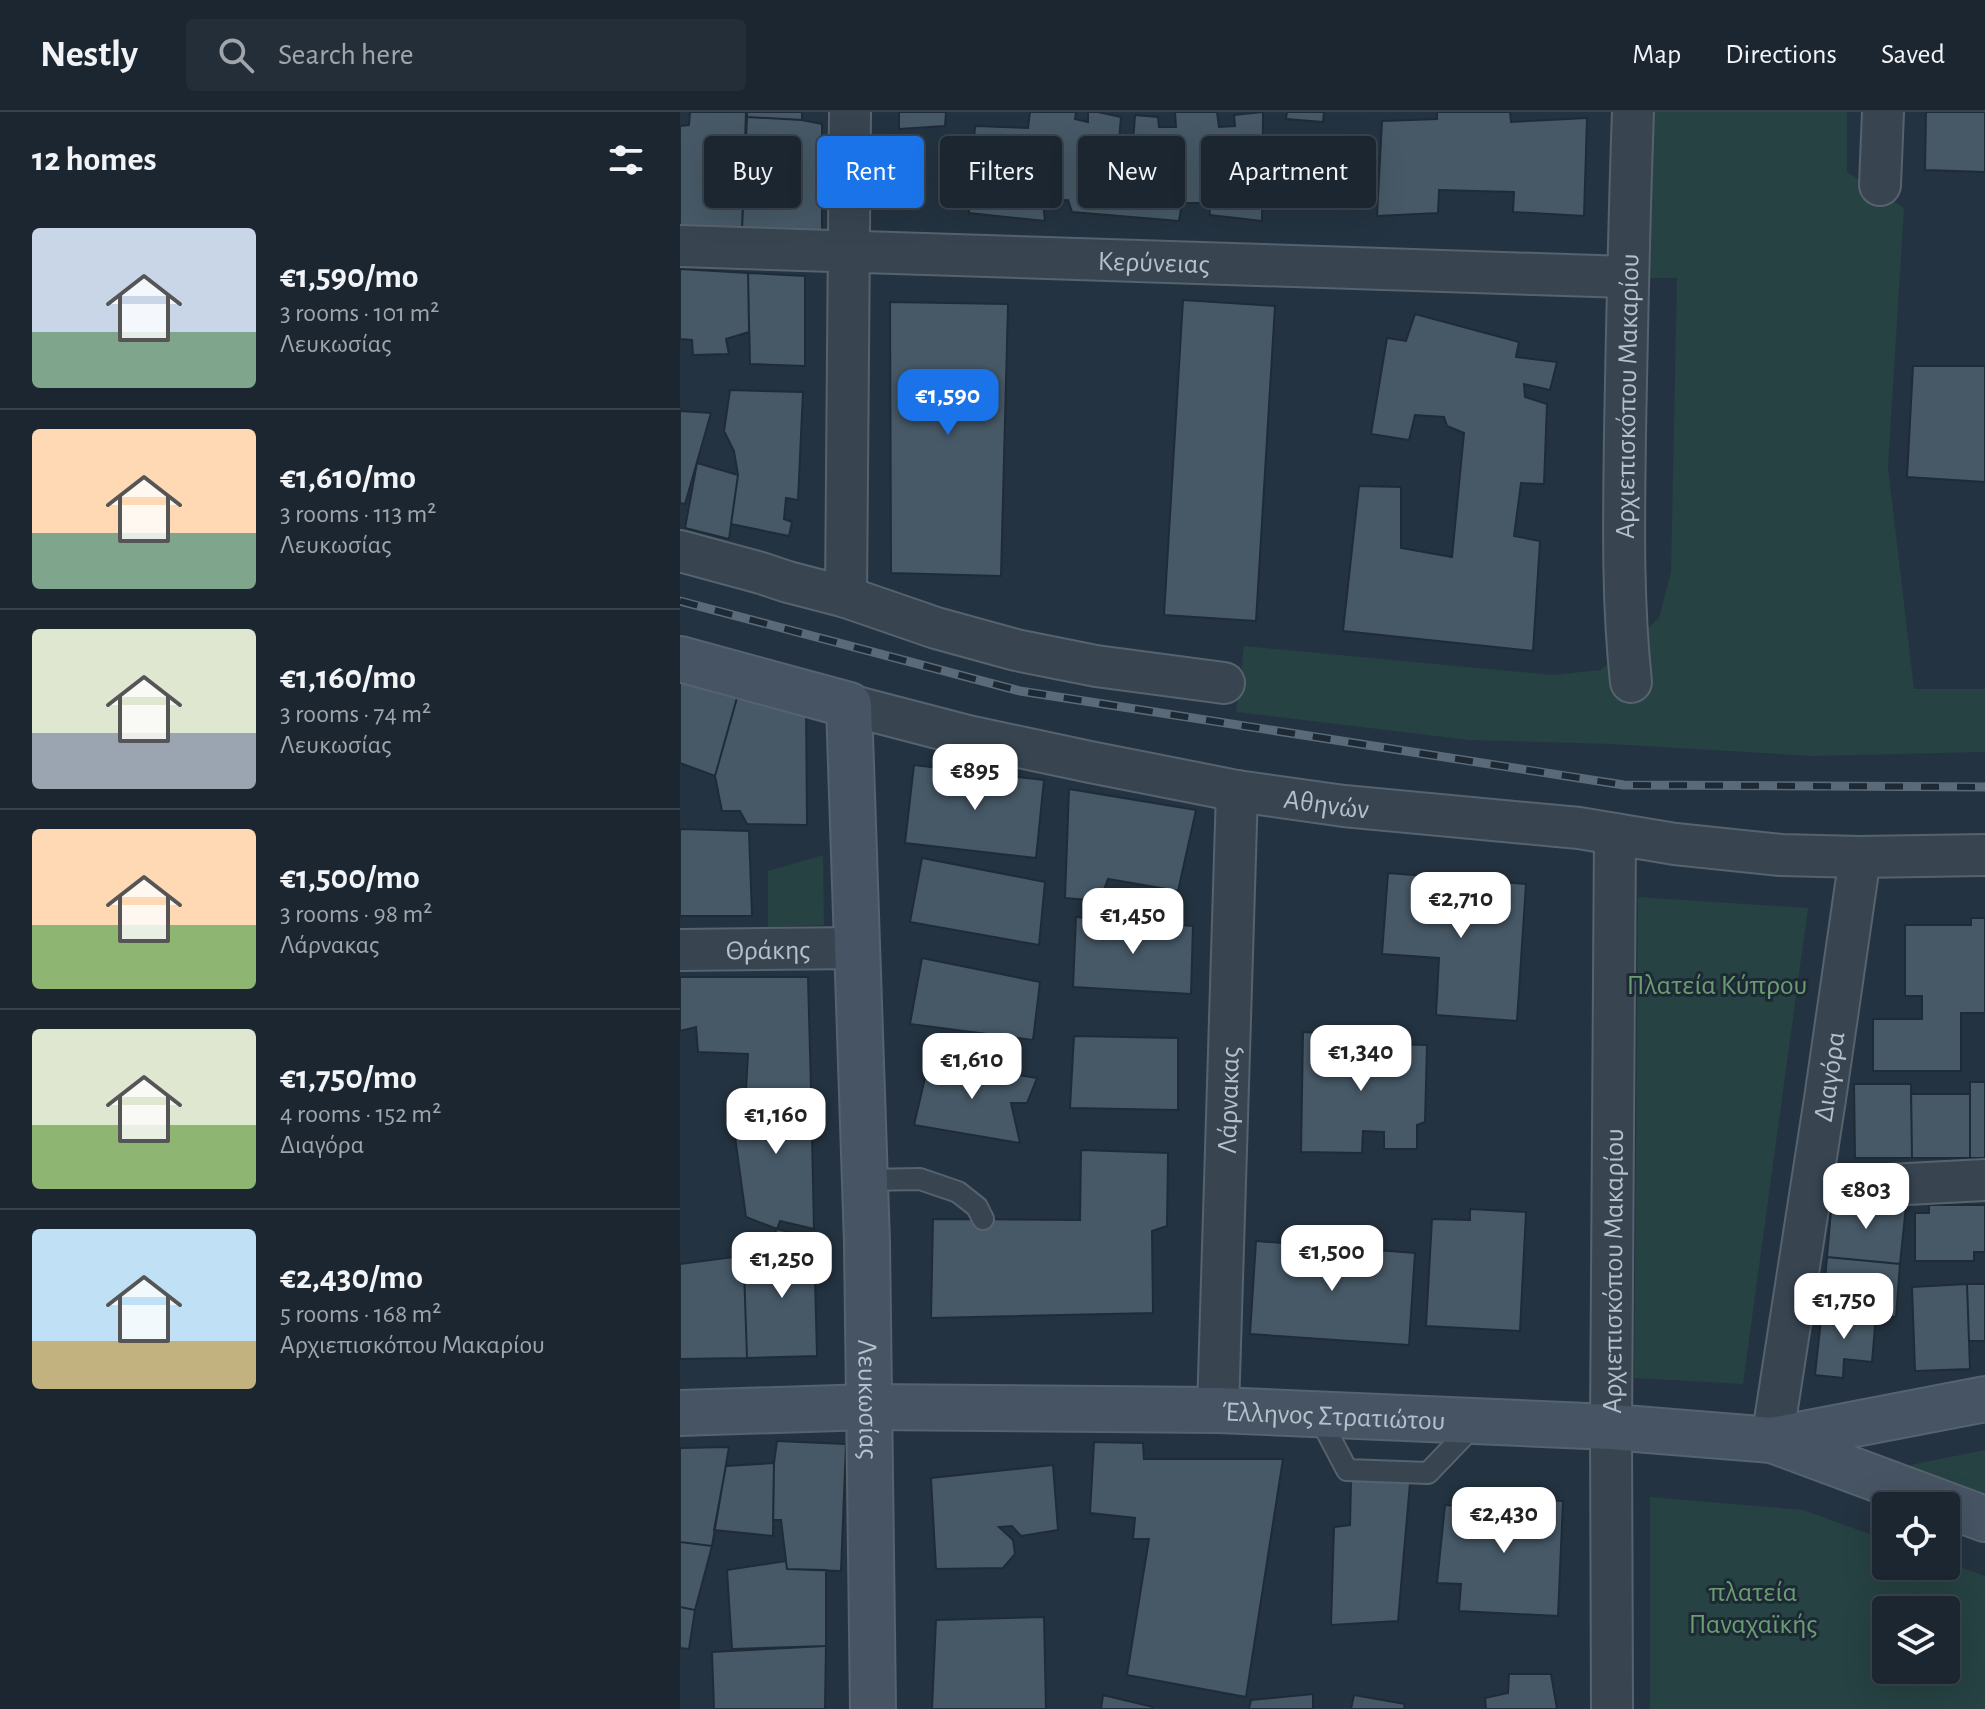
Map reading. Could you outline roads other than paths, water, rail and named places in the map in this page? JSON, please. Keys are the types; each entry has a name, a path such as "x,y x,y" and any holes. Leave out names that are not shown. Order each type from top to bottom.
{"street":[{"path":"846,597 850,112"},
{"name":"Αρχιεπισκόπου Μακαρίου","path":"1631,682 1624,560 1627,277 1633,112"},
{"path":"1880,185 1883,112"},
{"name":"Κερύνειας","path":"680,246 1627,277"},
{"path":"680,551 846,597 936,628 1016,650 1096,666 1224,683"},
{"name":"Αθηνών","path":"680,659 968,736 1237,791 1415,814 1556,826 1713,849 1781,855 1985,855"},
{"name":"Λευκωσίας","path":"849,705 865,1180 873,1709"},
{"name":"Λάρνακας","path":"1218,1410 1237,791"},
{"name":"Αρχιεπισκόπου Μακαρίου","path":"1612,1709 1615,834"},
{"name":"Διαγόρα","path":"1772,1440 1860,857"},
{"name":"Θράκης","path":"680,950 858,948"},
{"path":"1812,1189 1985,1180"},
{"name":"Έλληνος Στρατιώτου","path":"680,1413 869,1407 1218,1410 1611,1427 1772,1440 1985,1399"},
{"path":"1772,1440 1985,1519"}],"lane":[{"path":"865,1180 920,1179 958,1192 977,1207 983,1219"}],"railway":[{"path":"680,601 1020,691 1624,785 1985,787"}],"park label":[{"name":"Πλατεία Κύπρου","path":"1717,984"},
{"name":"πλατεία Παναχαϊκής","path":"1753,1607"}]}
